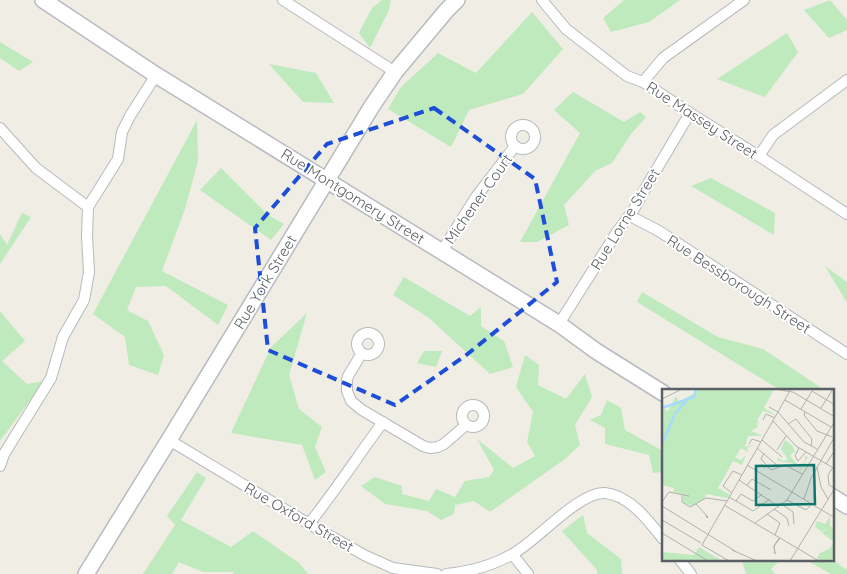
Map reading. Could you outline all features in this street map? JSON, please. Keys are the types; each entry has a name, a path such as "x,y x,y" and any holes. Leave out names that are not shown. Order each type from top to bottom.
{"street":[{"name":"Rue Montgomery Street","path":"44,0 156,75 559,324 596,351 662,392"},
{"path":"283,0 395,72"},
{"name":"Rue York Street","path":"86,574 372,106 395,72 446,10 457,0"},
{"name":"Rue Massey Street","path":"542,0 566,29 627,76 643,82 847,214"},
{"path":"643,82 663,58 744,0"},
{"path":"0,466 4,454 51,378 63,337 84,300 89,272 88,207 118,159 122,132 156,75"},
{"path":"759,156 773,135 847,80"},
{"name":"Rue Lorne Street","path":"559,324 617,232 630,216 690,114"},
{"path":"0,128 36,168 88,207"},
{"name":"Michener Court","path":"442,251 476,198 515,146"},
{"name":"Rue Bessborough Street","path":"630,216 659,231 847,354"},
{"path":"362,353 347,380 347,391 351,401 362,410 417,443 430,448 444,444 466,425"},
{"path":"309,524 383,422"},
{"name":"Rue Oxford Street","path":"169,440 353,549 393,568 437,574"},
{"path":"446,574 464,572 513,555 574,506 591,496 604,493 617,496 633,505 662,538"},
{"path":"834,498 847,506"},
{"path":"513,555 528,574"},
{"path":"682,562 691,574"}],"highlighted area":[{"path":"434,108 535,179 557,282 465,356 395,405 268,350 255,228 327,144"}],"green space":[{"path":"382,0 391,0 389,10 370,48 359,33 372,8"},
{"path":"624,0 680,0 649,22 611,32 603,18"},
{"path":"830,0 847,20 847,30 829,38 804,10"},
{"path":"532,12 563,49 523,94 469,110 451,147 388,109 401,87 438,53 476,73"},
{"path":"787,33 798,52 765,97 717,79"},
{"path":"0,42 33,62 19,71 0,58"},
{"path":"269,64 316,73 334,103 303,102"},
{"path":"573,92 624,122 640,112 646,117 631,134 612,163 595,171 564,205 569,225 537,242 520,242 580,133 554,110"},
{"path":"197,120 198,161 185,209 162,271 228,305 218,325 166,286 136,287 127,310 148,321 164,355 158,375 129,365 125,337 93,314"},
{"path":"221,168 268,215 284,224 271,240 200,190"},
{"path":"711,178 775,213 774,235 691,186"},
{"path":"22,213 31,217 0,264 0,234 7,245"},
{"path":"825,266 847,282 847,303"},
{"path":"404,277 470,316 481,307 481,326 504,341 513,367 490,374 429,318 393,295"},
{"path":"642,292 718,337 763,349 820,387 819,389 778,389 637,302"},
{"path":"0,311 25,341 2,361 27,384 44,381 0,441"},
{"path":"307,313 289,375 299,409 322,427 315,447 326,472 315,480 302,445 231,433 271,347"},
{"path":"424,351 442,351 436,367 417,363"},
{"path":"525,355 539,365 538,385 566,399 585,374 592,397 575,425 580,445 565,459 490,512 474,501 455,505 454,514 441,520 427,511 385,504 361,486 375,477 402,486 402,494 429,501 436,489 455,497 465,481 489,477 494,470 477,439 513,468 535,456 527,442 533,412 516,387"},
{"path":"607,400 621,408 625,430 662,450 662,472 653,473 649,455 605,444 605,428 590,420 601,415"},
{"path":"197,472 206,478 181,520 231,547 253,531 299,563 308,574 203,572 179,562 172,574 143,574 175,525 167,516"},
{"path":"583,515 587,533 621,559 622,574 597,574 597,570 562,531"},
{"path":"834,560 847,569 847,574 831,574 810,562 834,562"},
{"path":"743,562 778,562 771,569 775,574 747,574"}]}
